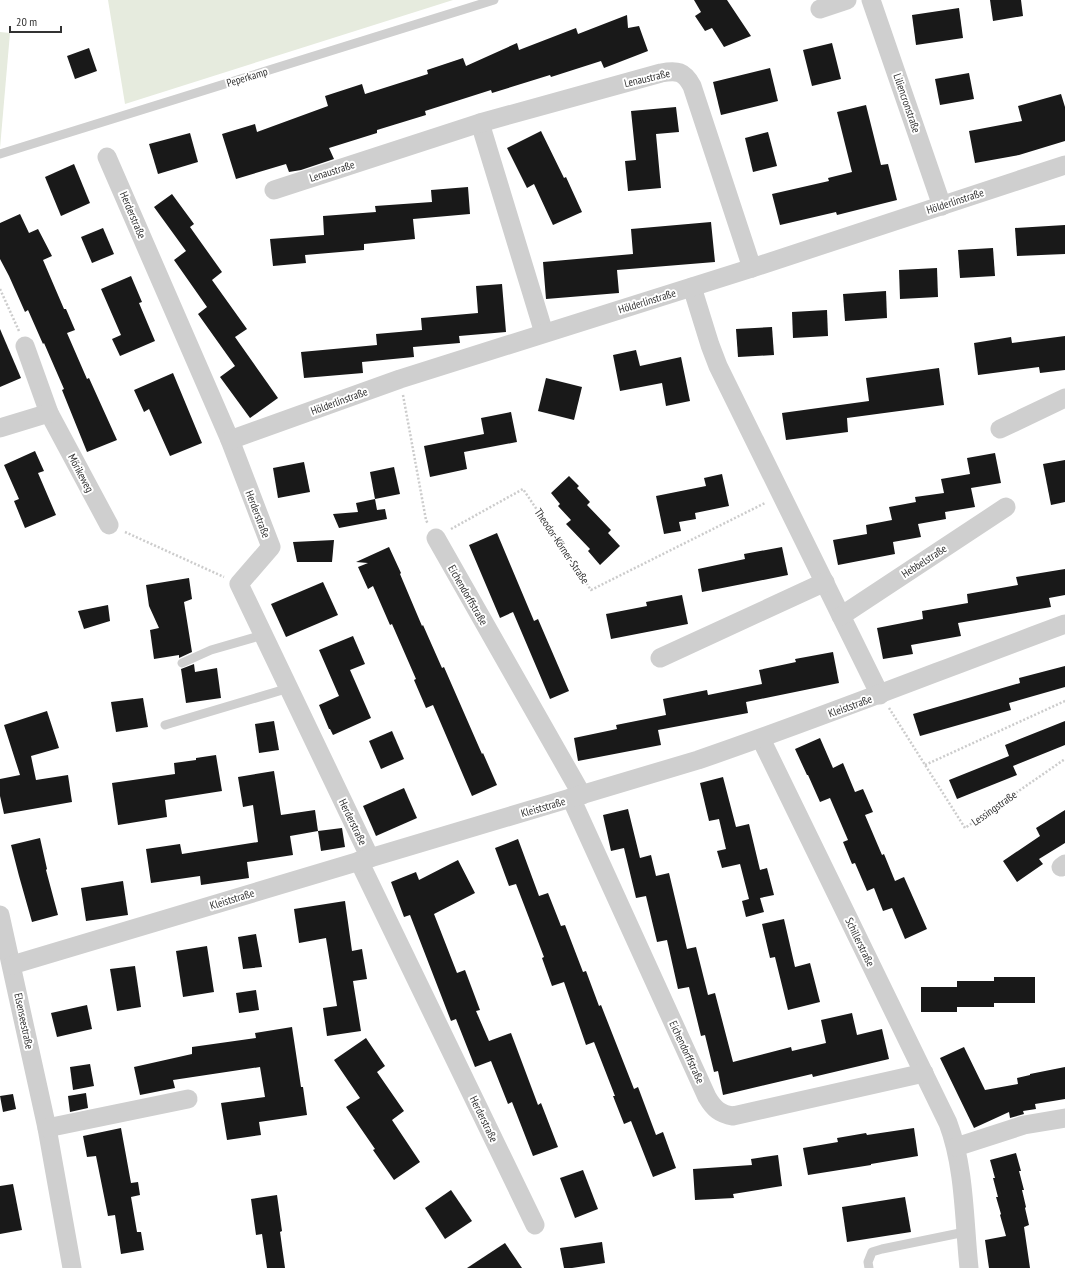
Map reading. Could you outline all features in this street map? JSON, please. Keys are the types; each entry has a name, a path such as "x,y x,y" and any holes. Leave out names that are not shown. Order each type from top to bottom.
{"street":[{"path":"820,8 847,0"},
{"name":"Liliencronstraße","path":"871,0 942,206"},
{"name":"Lenaustraße","path":"274,190 480,123 661,73 673,72 684,74 692,86 752,268"},
{"path":"480,123 544,333"},
{"name":"Herderstraße","path":"107,157 230,440 271,547 239,584 289,688 365,860 535,1225"},
{"name":"Hölderlinstraße","path":"230,440 400,379 752,268 1065,165"},
{"path":"692,287 716,361 880,695"},
{"name":"Mörikeweg","path":"25,346 49,413 109,525"},
{"path":"1000,429 1065,398"},
{"path":"0,428 49,413"},
{"name":"Hebbelstraße","path":"841,616 1006,507"},
{"name":"Eichendorffstraße","path":"436,538 576,797 707,1097 718,1112 734,1116 924,1073"},
{"path":"660,658 825,582"},
{"name":"Kleiststraße","path":"12,965 698,760 761,739 880,695 1065,624"},
{"name":"Schillerstraße","path":"761,739 948,1124 956,1147 960,1169 969,1268"},
{"name":"Elsenseestraße","path":"0,915 47,1128 72,1268"},
{"path":"47,1128 188,1099"},
{"path":"956,1147 1024,1125 1065,1118"}],"lane":[{"name":"Peperkamp","path":"0,154 494,0"},
{"path":"182,663 211,650 263,635"},
{"path":"165,726 289,688"},
{"path":"869,1268 868,1262 872,1252 965,1232"}],"path":[{"path":"0,289 25,346"},
{"path":"400,379 426,520 436,538"},
{"name":"Theodor-Körner-Straße","path":"436,538 523,489 591,590 782,495"},
{"path":"109,525 239,584"},
{"name":"Lessingstraße","path":"880,695 965,828 1065,759"},
{"path":"925,765 1065,702"}],"shaded area":[{"path":"108,0 453,0 125,104"},
{"path":"0,32 10,33 0,148"}],"building":[{"path":"694,0 727,0 751,36 724,47 712,28 705,31 695,16 701,12"},
{"path":"990,0 1021,0 1023,16 993,21"},
{"path":"959,8 963,38 916,45 912,15"},
{"path":"627,15 628,28 639,26 648,51 604,68 601,61 551,77 550,75 492,93 491,90 425,111 426,115 377,130 377,133 329,148 334,159 301,170 289,172 286,164 236,179 222,134 255,124 257,132 328,106 325,96 362,84 365,94 428,74 427,70 463,58 466,66 517,43 519,50 576,28 578,34"},
{"path":"832,43 841,79 812,86 803,50"},
{"path":"89,48 97,71 75,79 67,56"},
{"path":"770,68 778,101 721,115 713,82"},
{"path":"969,73 974,99 940,105 935,79"},
{"path":"1061,94 1065,107 1065,141 1019,155 975,163 969,131 1022,121 1018,106"},
{"path":"866,105 881,165 888,164 897,200 837,215 836,212 780,225 772,194 829,181 828,178 852,172 837,112"},
{"path":"676,107 679,132 656,134 661,188 628,191 625,161 636,160 631,111"},
{"path":"541,131 564,178 566,177 582,212 553,225 534,184 527,188 507,148"},
{"path":"768,132 777,166 753,172 745,138"},
{"path":"190,133 198,162 158,174 149,144"},
{"path":"74,164 90,203 61,216 45,177"},
{"path":"468,187 470,214 413,219 415,239 364,244 364,250 305,255 306,263 273,266 270,239 324,235 323,216 376,212 375,206 432,202 431,190"},
{"path":"172,194 194,224 190,227 222,272 212,280 247,329 235,337 278,398 250,418 220,377 235,366 198,314 207,307 174,260 186,251 154,207"},
{"path":"20,214 29,233 38,229 52,256 43,260 64,309 66,309 75,330 67,333 87,379 89,378 117,440 87,452 62,390 64,389 44,343 43,344 28,310 25,312 0,259 0,223"},
{"path":"711,222 715,262 617,270 619,293 546,299 543,262 633,254 631,229"},
{"path":"1065,225 1065,254 1017,256 1015,228"},
{"path":"103,228 114,254 92,263 81,237"},
{"path":"993,248 995,276 960,278 958,250"},
{"path":"937,268 938,297 900,299 899,270"},
{"path":"131,276 142,302 139,303 155,341 120,356 112,339 121,335 101,289"},
{"path":"502,284 506,332 459,336 460,343 413,347 414,357 362,362 363,373 304,378 301,352 377,345 376,334 422,330 421,318 478,313 476,286"},
{"path":"886,291 887,318 845,321 843,294"},
{"path":"827,310 828,336 793,338 792,312"},
{"path":"772,327 774,355 738,357 736,329"},
{"path":"0,329 21,378 0,387"},
{"path":"1065,336 1065,370 1040,373 1039,367 978,375 974,343 1011,337 1012,343"},
{"path":"636,350 640,366 681,357 690,401 666,406 662,383 620,391 613,355"},
{"path":"939,368 944,405 847,418 848,432 786,440 782,413 869,401 866,378"},
{"path":"173,373 202,443 170,456 149,409 144,412 134,390"},
{"path":"546,378 582,387 574,420 538,411"},
{"path":"511,412 517,442 464,452 467,469 430,477 424,446 484,434 481,418"},
{"path":"35,451 44,471 38,473 56,515 25,528 14,501 19,499 4,465"},
{"path":"995,453 1001,483 971,488 975,507 945,512 946,519 918,524 921,537 893,542 895,554 838,565 833,540 867,534 866,525 892,520 889,507 916,502 915,497 944,493 941,479 970,474 967,458"},
{"path":"1065,460 1065,502 1051,505 1043,464"},
{"path":"304,462 310,492 278,498 273,468"},
{"path":"394,467 400,494 375,499 370,472"},
{"path":"722,474 729,506 695,513 696,519 679,522 681,531 664,534 656,496 706,486 704,478"},
{"path":"569,476 579,486 577,488 590,502 587,505 611,530 608,533 620,546 600,565 588,551 590,549 566,524 571,520 558,506 560,504 551,493"},
{"path":"375,499 377,510 385,509 387,519 339,528 333,514 358,512 356,503"},
{"path":"497,533 534,621 538,619 569,691 550,699 513,612 500,618 469,545"},
{"path":"334,540 332,562 297,562 293,542"},
{"path":"389,547 422,626 423,625 442,668 444,667 497,785 472,796 433,705 426,708 414,680 416,679 392,624 390,625 373,586 368,589 358,567 368,563 356,562"},
{"path":"782,547 788,575 702,592 698,569 745,559 744,554"},
{"path":"1065,569 1065,595 1049,598 1051,607 958,623 961,636 911,645 913,654 883,659 877,628 923,619 922,611 968,603 967,594 1018,585 1016,577"},
{"path":"189,578 192,599 184,602 192,652 179,658 179,655 154,659 150,630 159,628 149,606 146,585"},
{"path":"323,582 338,615 286,637 271,604"},
{"path":"682,595 688,624 611,639 606,614 647,606 646,602"},
{"path":"108,605 110,621 84,629 78,611"},
{"path":"353,636 365,664 350,670 371,718 333,735 319,705 339,696 319,650"},
{"path":"833,652 839,683 746,702 748,713 658,730 661,745 578,761 574,738 617,729 616,725 666,715 663,699 707,690 708,695 762,684 759,670 796,662 795,659"},
{"path":"194,664 195,672 217,668 221,698 186,703 181,669"},
{"path":"1065,666 1065,687 1009,703 1011,710 920,736 913,714 1020,683 1019,678"},
{"path":"143,698 148,727 116,732 111,702"},
{"path":"47,711 59,748 31,756 36,780 68,775 72,802 4,814 0,796 0,779 20,775 4,725"},
{"path":"274,721 279,750 259,753 255,724"},
{"path":"1065,721 1065,745 1013,766 1017,775 957,799 949,780 1009,756 1005,745"},
{"path":"392,731 404,759 381,769 369,741"},
{"path":"820,738 833,768 843,763 855,792 863,789 873,812 865,815 882,855 884,854 895,881 904,877 927,929 905,939 892,908 883,911 874,888 867,891 855,863 852,864 843,842 848,840 830,798 820,802 795,749"},
{"path":"216,755 222,791 165,800 167,817 118,825 112,783 175,774 174,763"},
{"path":"274,771 281,815 315,810 318,831 290,836 293,855 247,862 249,878 201,885 200,876 151,883 146,849 180,844 182,854 258,842 253,805 243,807 238,777"},
{"path":"723,777 736,827 749,824 760,870 767,868 774,895 760,898 764,912 746,917 742,901 749,899 740,864 722,868 717,851 726,849 719,819 709,821 700,783"},
{"path":"404,788 417,818 376,836 363,806"},
{"path":"628,809 640,858 651,855 656,876 669,873 687,949 696,947 708,995 715,993 733,1062 791,1047 792,1051 826,1043 821,1020 852,1013 857,1035 882,1029 889,1059 813,1077 812,1074 723,1095 718,1071 714,1072 705,1035 701,1036 689,987 678,989 667,940 657,942 646,896 636,898 624,848 611,851 603,815"},
{"path":"1065,810 1065,843 1039,859 1043,864 1017,882 1003,861 1040,836 1036,828"},
{"path":"342,828 345,847 321,851 318,831"},
{"path":"40,838 46,870 58,915 32,922 11,845"},
{"path":"518,839 539,896 548,893 561,926 565,925 583,972 586,971 599,1006 601,1005 634,1089 638,1087 656,1135 663,1132 676,1168 653,1177 631,1121 624,1124 594,1042 586,1045 564,982 552,986 542,958 544,957 516,884 509,886 495,848"},
{"path":"458,860 475,893 434,914 457,973 465,970 480,1010 476,1011 489,1041 511,1033 538,1105 541,1103 558,1147 533,1156 512,1102 508,1104 491,1061 475,1067 456,1019 451,1021 410,915 404,917 391,882 416,872 419,880"},
{"path":"123,881 128,915 86,921 81,888"},
{"path":"345,901 352,951 362,949 367,979 353,981 361,1031 327,1036 323,1008 337,1006 326,938 299,943 294,909"},
{"path":"784,919 795,967 810,963 820,1002 788,1010 775,957 770,958 762,924"},
{"path":"256,934 262,967 243,969 238,937"},
{"path":"207,946 214,992 183,997 176,951"},
{"path":"135,966 141,1007 117,1011 110,969"},
{"path":"994,977 1035,977 1035,1003 994,1003 994,1007 957,1007 957,1012 921,1012 921,987 957,987 957,981 994,981"},
{"path":"256,990 259,1010 239,1013 236,993"},
{"path":"87,1005 92,1029 57,1037 51,1013"},
{"path":"292,1027 301,1087 303,1087 307,1115 259,1122 261,1135 227,1140 221,1103 265,1097 260,1067 173,1080 175,1088 140,1095 134,1067 192,1054 192,1047 256,1038 255,1033"},
{"path":"366,1038 385,1066 377,1072 404,1111 392,1120 420,1162 394,1180 346,1107 360,1098 334,1060"},
{"path":"964,1047 985,1090 1018,1084 1017,1078 1065,1067 1065,1099 1035,1104 1036,1109 1023,1111 1024,1114 1010,1118 1009,1112 974,1128 940,1058"},
{"path":"90,1064 94,1086 73,1090 70,1067"},
{"path":"86,1093 88,1108 70,1112 68,1096"},
{"path":"13,1094 16,1109 3,1112 0,1096"},
{"path":"121,1128 131,1183 138,1182 140,1195 131,1197 137,1232 141,1232 144,1250 121,1254 115,1215 108,1216 96,1156 87,1157 83,1136"},
{"path":"914,1128 918,1156 808,1175 803,1148 838,1142 837,1138 866,1133 867,1135"},
{"path":"1016,1153 1021,1171 1019,1171 1024,1190 1022,1190 1029,1225 1024,1227 1030,1268 989,1268 985,1240 1006,1236 996,1197 998,1197 993,1178 995,1178 990,1160"},
{"path":"778,1155 782,1186 733,1194 734,1198 695,1200 693,1169 752,1165 751,1159"},
{"path":"583,1170 598,1209 575,1218 560,1178"},
{"path":"13,1184 22,1230 0,1234 0,1186"},
{"path":"451,1190 472,1221 445,1239 425,1208"},
{"path":"277,1195 285,1268 267,1268 262,1234 256,1235 251,1199"},
{"path":"905,1197 911,1232 847,1242 842,1207"},
{"path":"602,1242 605,1263 564,1268 560,1248"},
{"path":"505,1243 522,1268 467,1268"}]}
